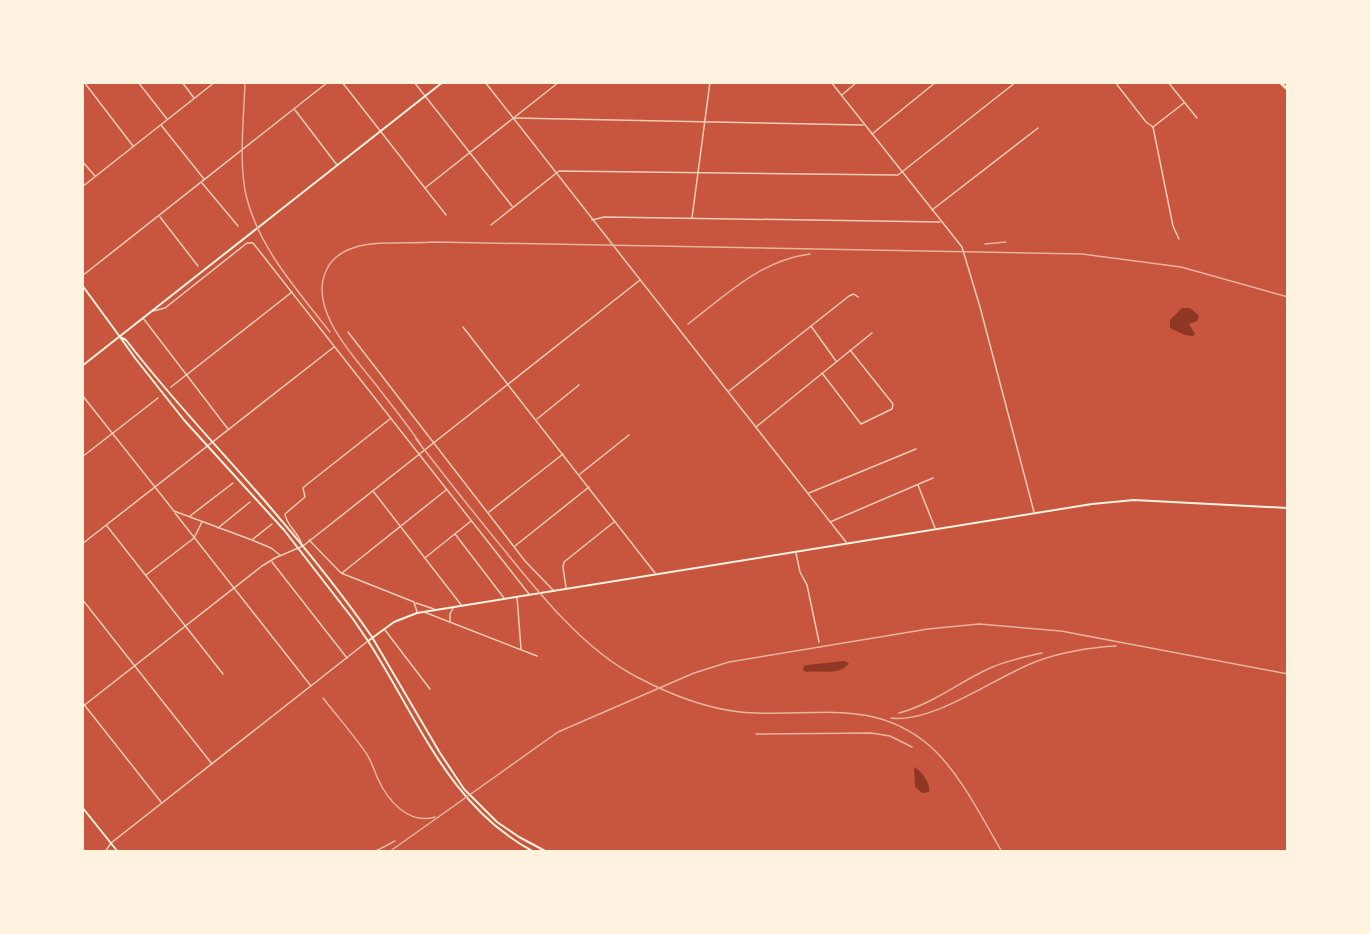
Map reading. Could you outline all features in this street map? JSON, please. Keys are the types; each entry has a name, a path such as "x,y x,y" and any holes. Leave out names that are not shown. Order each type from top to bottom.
{"highway":[{"path":"1280,82 1287,90"}],"main road":[{"path":"82,366 443,82"},
{"path":"82,285 156,385 298,549 368,641 455,781 487,818 515,841 534,852"},
{"path":"120,337 126,340 303,546 347,602 372,637 455,781 490,816 519,837 547,852"},
{"path":"368,641 384,628 417,613 1123,500 1287,508"},
{"path":"82,807 118,852"}],"street":[{"path":"84,82 134,147"},
{"path":"138,82 167,120"},
{"path":"182,82 195,99"},
{"path":"82,187 215,82"},
{"path":"82,276 328,82"},
{"path":"342,82 446,214"},
{"path":"414,82 513,207"},
{"path":"485,82 847,543"},
{"path":"425,188 559,82"},
{"path":"692,219 710,82"},
{"path":"831,82 962,247 1034,513"},
{"path":"841,95 857,82"},
{"path":"872,134 936,82"},
{"path":"490,225 559,171 892,176 902,173 1016,82"},
{"path":"1115,82 1146,122 1153,127 1173,226 1179,239"},
{"path":"1168,82 1197,118"},
{"path":"1153,127 1184,103"},
{"path":"295,110 338,166"},
{"path":"514,118 864,125"},
{"path":"161,125 238,226"},
{"path":"932,210 1038,128"},
{"path":"82,161 95,177"},
{"path":"159,216 198,266"},
{"path":"592,220 604,217 937,223 941,221"},
{"path":"149,313 165,308 250,242 335,346 530,595"},
{"path":"84,706 271,561 303,546 640,280"},
{"path":"171,387 292,292"},
{"path":"728,392 849,296 855,294 858,297"},
{"path":"143,318 228,429"},
{"path":"811,326 836,361"},
{"path":"463,327 656,574"},
{"path":"348,332 514,546 554,591"},
{"path":"756,427 872,333"},
{"path":"82,544 335,346"},
{"path":"822,373 862,424 894,407 850,350"},
{"path":"536,419 579,385"},
{"path":"82,395 312,686"},
{"path":"82,458 158,398"},
{"path":"303,546 300,537 285,518 285,514 305,497 303,489 305,486 391,418"},
{"path":"579,475 629,435"},
{"path":"808,494 916,449"},
{"path":"488,512 563,454"},
{"path":"830,522 933,478"},
{"path":"190,517 233,483"},
{"path":"918,485 935,529"},
{"path":"514,546 589,487"},
{"path":"341,573 447,490"},
{"path":"372,491 462,606"},
{"path":"218,528 250,502"},
{"path":"174,511 252,540 271,548 280,555"},
{"path":"425,557 471,521"},
{"path":"566,589 564,562 616,521"},
{"path":"145,576 194,538 202,522"},
{"path":"252,540 272,524"},
{"path":"106,526 223,674"},
{"path":"455,534 505,599"},
{"path":"309,540 341,573 438,610"},
{"path":"796,551 800,572 807,585 819,642"},
{"path":"271,561 347,658"},
{"path":"517,597 521,650"},
{"path":"82,598 213,764"},
{"path":"414,602 417,613"},
{"path":"450,623 453,608"},
{"path":"424,612 537,656"},
{"path":"384,628 430,689"},
{"path":"105,852 111,843 368,641"},
{"path":"82,702 162,803"}],"shaded area":[{"path":"1182,308 1190,308 1199,316 1197,321 1189,324 1195,334 1193,336 1170,328 1170,320"},
{"path":"844,661 849,663 841,670 806,672 803,670 804,666 808,665"},
{"path":"914,767 925,778 929,792 922,793 915,787"}],"railway":[{"path":"245,82 243,172 244,186 253,217 281,269 330,332"},
{"path":"421,445 346,348 328,317 323,301 322,286 326,271 337,256 353,248 382,243 435,242 1082,254 1181,267 1288,297"},
{"path":"985,244 1006,242"},
{"path":"688,324 760,271 776,263 810,254"},
{"path":"416,439 546,601 580,636 617,666 662,689 713,707 740,712 863,715 886,721 909,731 931,747 952,770 970,796 1002,852"},
{"path":"389,852 558,732 694,673 729,662 928,629 979,624 1061,631 1288,674"},
{"path":"891,718 908,718 926,714 1044,659 1075,651 1116,646"},
{"path":"899,713 923,704 994,666 1042,653"},
{"path":"323,698 366,753 382,787 394,803 417,818 435,817"},
{"path":"756,734 871,733 890,736 912,747"},
{"path":"374,852 395,841"}]}
